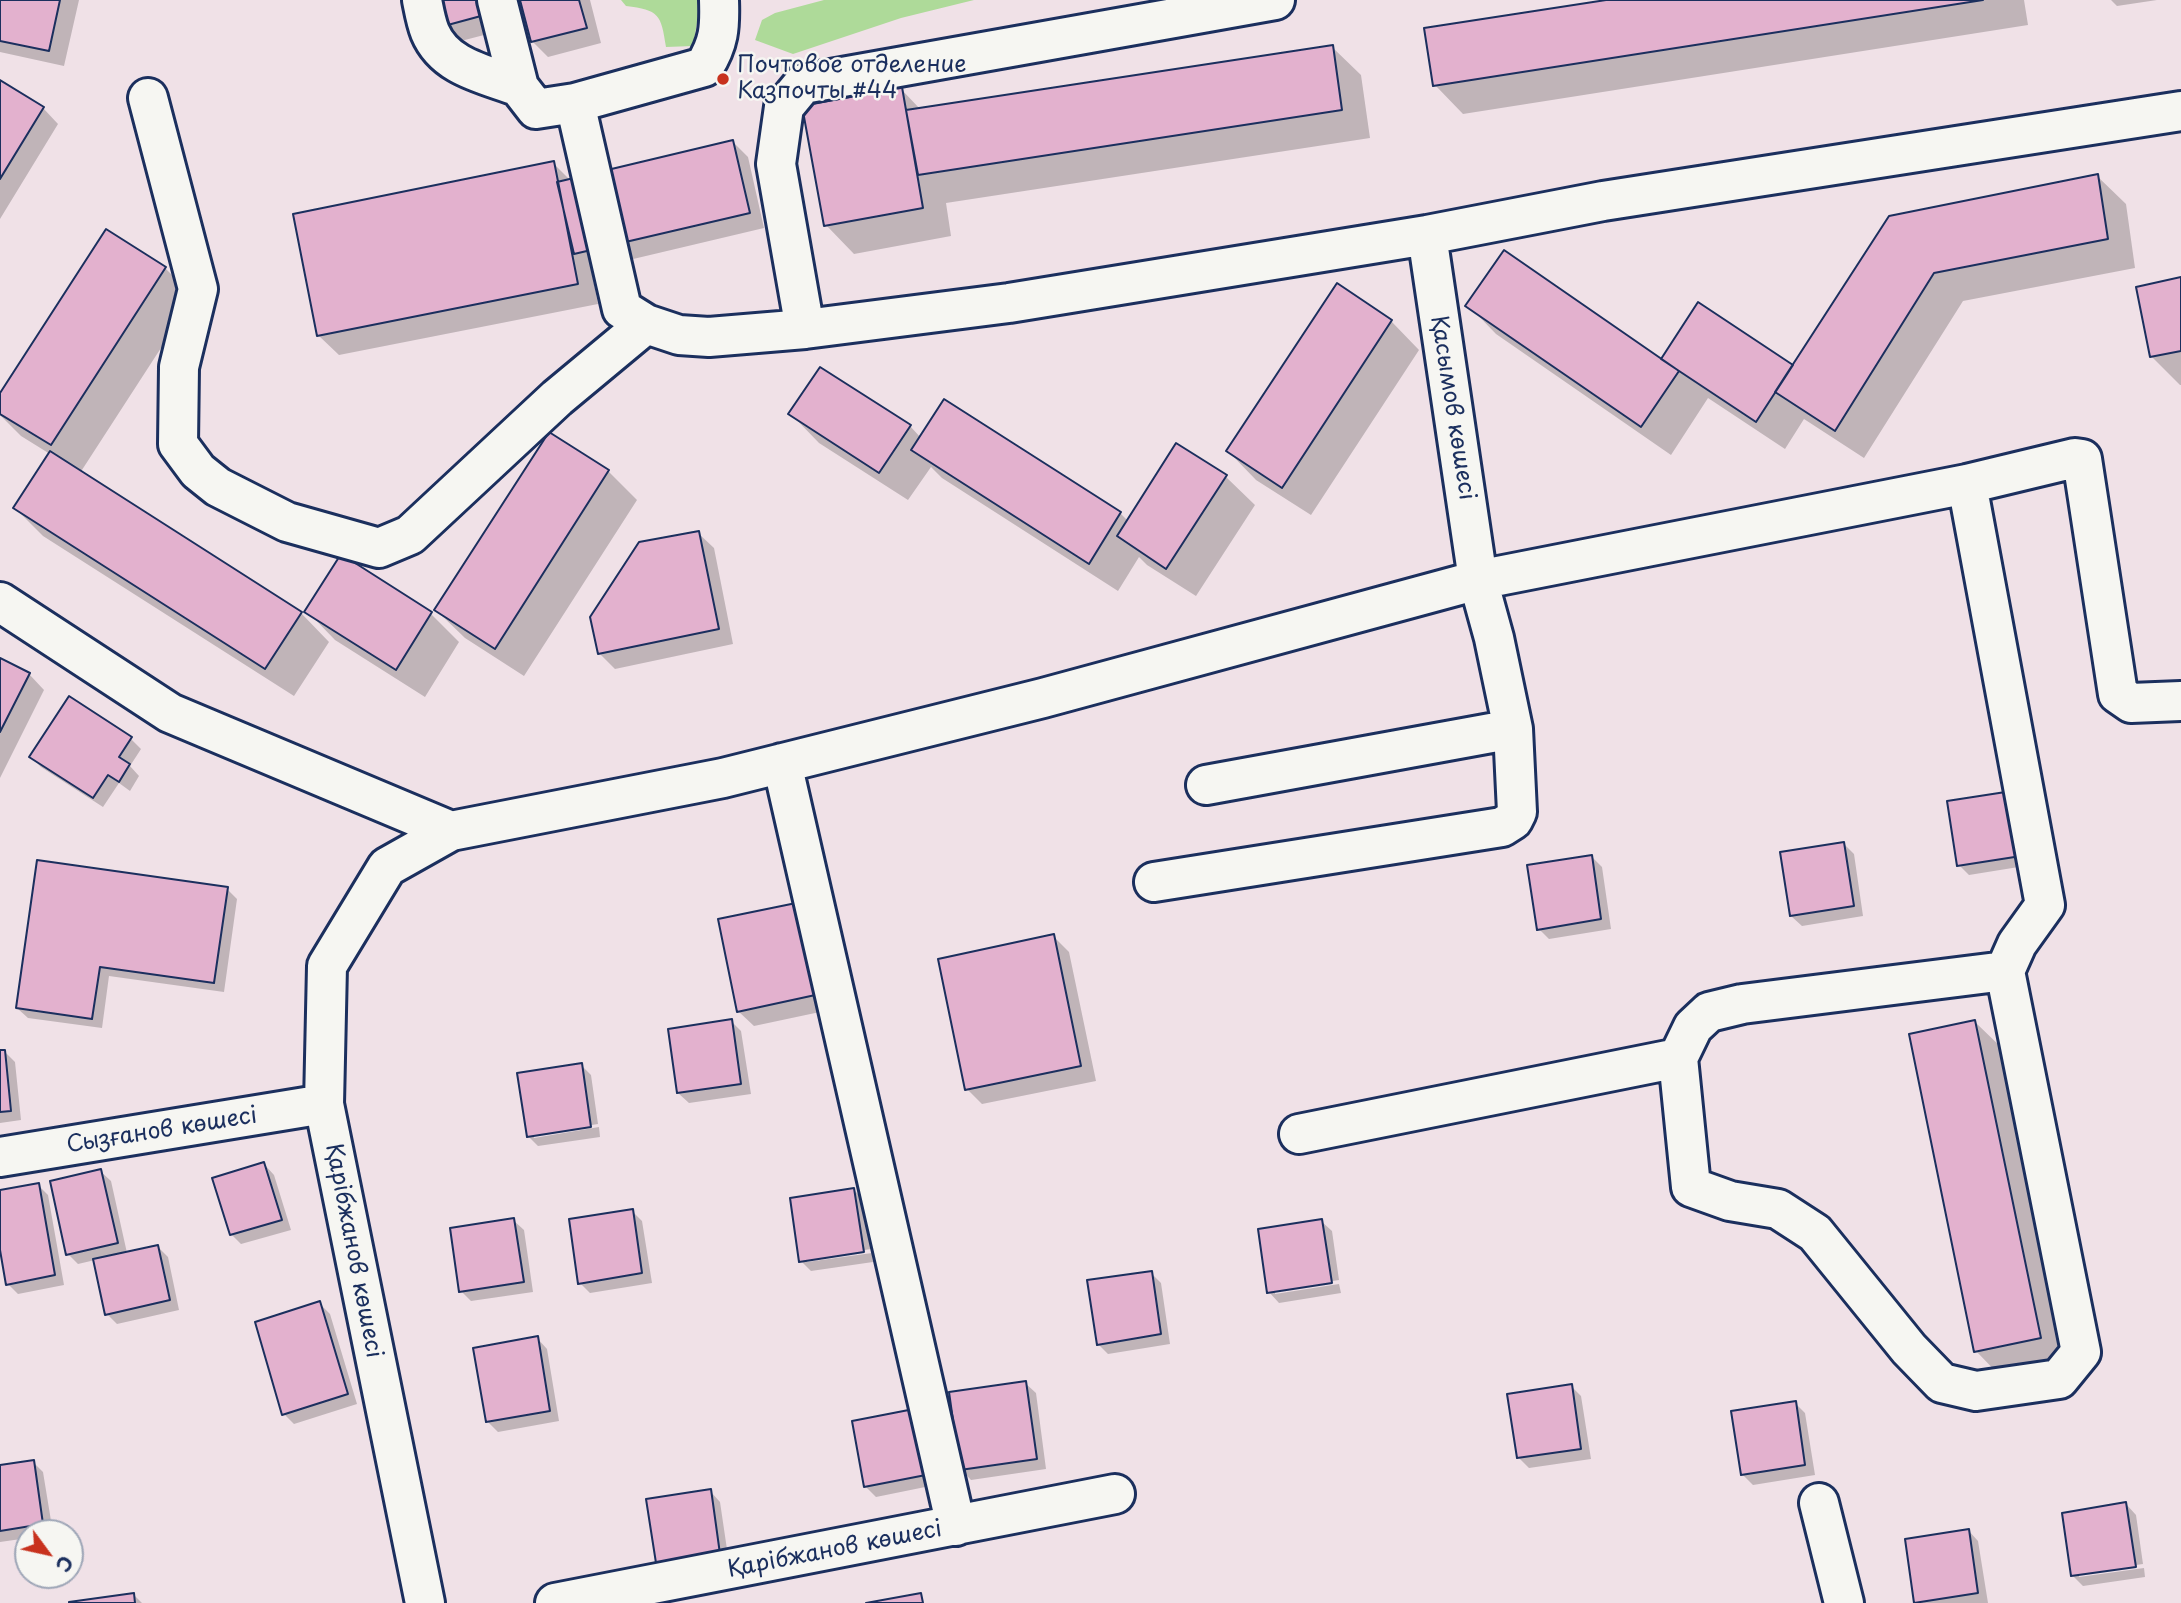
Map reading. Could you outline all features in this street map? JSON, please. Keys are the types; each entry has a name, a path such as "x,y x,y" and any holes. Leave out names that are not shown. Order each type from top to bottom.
{"street":[{"path":"422,0 429,31 440,50 460,66 520,87"},
{"path":"497,0 520,87 536,109 575,103 704,67 716,49 720,24 719,0"},
{"path":"805,329 776,163 784,107 803,84 1275,0"},
{"path":"148,98 198,289 179,367 178,444 198,471 218,488 287,522 379,548 410,535 557,398 646,324"},
{"path":"575,103 622,309 646,324 679,335 709,337 805,329 1009,303 1427,235 1603,201 2181,111"},
{"name":"Қасымов көшесі","path":"1154,882 1502,827 1513,820 1517,811 1513,729 1494,638 1478,580 1427,235"},
{"name":"Қарібжанов көшесі","path":"425,1603 324,1104 327,966 387,867 451,831 723,778 1042,698 1478,580 1967,484 2075,458 2082,459 2118,694 2131,703 2181,701"},
{"path":"1967,484 2045,905 2017,944 2005,971 2081,1352 2059,1379 1976,1391 1942,1383 1909,1349 1815,1233 1778,1209 1730,1201 1691,1187 1678,1058 1693,1027 1709,1012 1742,1004 2005,971"},
{"path":"0,602 170,713 451,831"},
{"path":"1206,785 1513,729"},
{"path":"782,763 956,1527"},
{"path":"1299,1134 1678,1058"},
{"name":"Сызғанов көшесі","path":"0,1157 324,1104"},
{"name":"Қарібжанов көшесі","path":"555,1603 1115,1494"},
{"path":"1819,1503 1844,1603"}],"green space":[{"path":"621,0 701,0 693,46 666,47 662,27 656,16 645,9 626,6"},
{"path":"824,0 974,0 901,18 793,54 755,40 762,20 775,13"}],"building":[{"path":"0,0 60,0 49,51 0,41"},
{"path":"438,0 489,0 492,13 444,26"},
{"path":"520,0 579,0 587,28 531,42"},
{"path":"1606,0 1983,0 1433,86 1424,28"},
{"path":"1333,45 1342,110 918,175 906,110"},
{"path":"0,80 44,107 0,179"},
{"path":"902,87 923,208 824,226 802,106"},
{"path":"733,140 750,213 574,254 557,182"},
{"path":"554,161 578,284 317,336 293,214"},
{"path":"2098,174 2108,239 1934,273 1835,431 1775,392 1889,216"},
{"path":"106,229 166,267 51,445 0,414 0,393"},
{"path":"1504,250 1679,371 1641,427 1465,306"},
{"path":"2181,277 2181,351 2150,357 2136,287"},
{"path":"1337,283 1392,320 1282,488 1226,451"},
{"path":"1698,302 1793,365 1756,422 1661,359"},
{"path":"820,367 911,425 879,473 788,414"},
{"path":"944,399 1121,512 1089,564 911,450"},
{"path":"549,432 609,470 495,649 434,610"},
{"path":"1176,443 1227,475 1166,569 1117,536"},
{"path":"50,451 302,612 265,669 13,508"},
{"path":"699,531 719,629 598,654 590,617 639,542"},
{"path":"341,554 432,612 396,670 304,612"},
{"path":"0,658 30,673 0,732"},
{"path":"69,696 132,737 119,757 130,764 119,782 108,775 93,798 29,757"},
{"path":"2012,791 2021,856 1957,866 1947,801"},
{"path":"1844,842 1854,906 1790,916 1780,852"},
{"path":"1592,855 1601,919 1537,930 1527,865"},
{"path":"37,860 228,887 214,983 100,967 92,1019 16,1008"},
{"path":"801,902 820,994 737,1012 718,919"},
{"path":"1054,934 1081,1066 965,1090 938,959"},
{"path":"732,1019 741,1084 677,1093 668,1029"},
{"path":"1975,1020 2041,1338 1974,1352 1909,1034"},
{"path":"0,1050 5,1050 11,1111 0,1112"},
{"path":"582,1063 591,1127 527,1137 517,1073"},
{"path":"264,1162 282,1220 230,1235 212,1178"},
{"path":"101,1169 118,1243 66,1255 50,1181"},
{"path":"39,1183 55,1275 6,1285 0,1250 0,1190"},
{"path":"854,1188 864,1252 799,1262 790,1198"},
{"path":"633,1209 642,1273 578,1284 569,1219"},
{"path":"514,1218 524,1282 459,1292 450,1228"},
{"path":"1322,1219 1332,1283 1267,1293 1258,1229"},
{"path":"158,1245 170,1300 105,1315 93,1259"},
{"path":"1152,1271 1161,1334 1097,1345 1087,1280"},
{"path":"320,1301 348,1394 282,1415 255,1322"},
{"path":"538,1336 550,1411 486,1422 473,1348"},
{"path":"1026,1381 1037,1459 960,1470 949,1392"},
{"path":"1572,1384 1581,1449 1517,1458 1507,1394"},
{"path":"1796,1401 1805,1465 1741,1475 1731,1411"},
{"path":"919,1408 931,1474 864,1487 852,1421"},
{"path":"34,1460 42,1519 14,1519 14,1529 0,1531 0,1465"},
{"path":"711,1489 720,1554 656,1563 646,1499"},
{"path":"2126,1502 2136,1567 2071,1576 2062,1513"},
{"path":"1969,1529 1978,1593 1914,1603 1905,1539"},
{"path":"134,1593 135,1603 69,1603 69,1602"},
{"path":"921,1593 923,1603 866,1603"}],"place":[{"name":"Почтовое отделение Казпочты #44","path":"723,79"}]}
